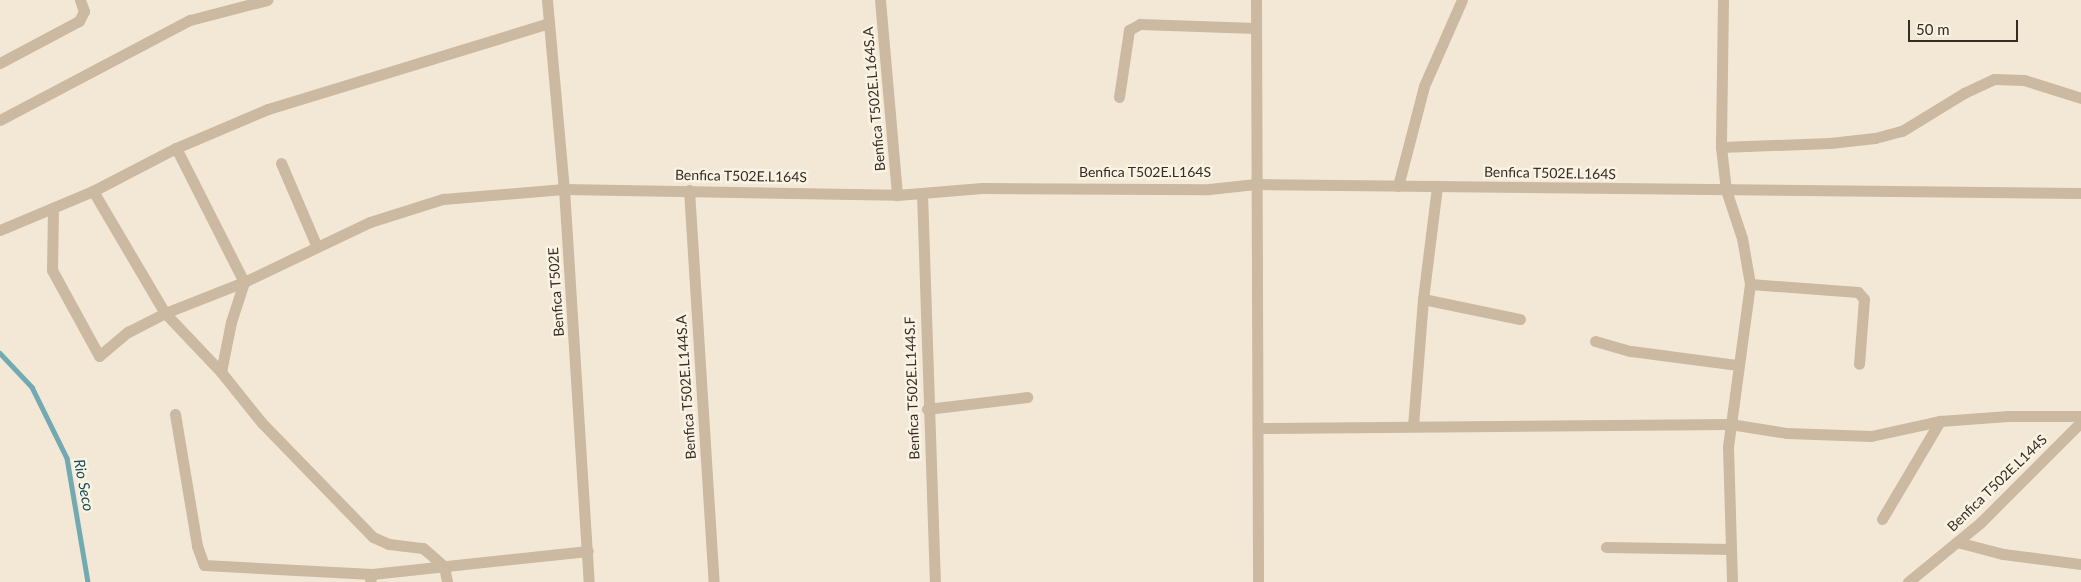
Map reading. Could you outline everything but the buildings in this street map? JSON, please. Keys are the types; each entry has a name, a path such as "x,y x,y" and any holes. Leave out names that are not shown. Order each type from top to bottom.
{"street":[{"path":"0,64 79,21 84,11 80,0"},
{"path":"0,120 190,20 267,0"},
{"name":"Benfica T502E","path":"547,0 564,189 590,582"},
{"name":"Benfica T502E.L164S.A","path":"880,0 897,195"},
{"path":"1256,0 1259,428 1258,582"},
{"path":"1398,186 1424,86 1462,0"},
{"path":"1723,0 1721,147 1726,190 1742,238 1750,284 1730,424 1732,582"},
{"path":"1,227 93,191 176,148 268,109 549,23"},
{"path":"1119,97 1129,30 1140,24 1256,28"},
{"path":"1721,147 1830,143 1875,138 1902,131 1964,93 1994,80 2024,80 2081,98"},
{"path":"176,148 244,282 231,322 221,372"},
{"path":"282,163 317,247"},
{"name":"Benfica T502E.L164S","path":"53,208 52,270 99,356 128,332 165,314 244,282 370,222 443,199 564,189 897,195 1028,186 1209,189 1256,184 2081,192"},
{"path":"1413,426 1423,299 1437,186"},
{"name":"Benfica T502E.L144S.A","path":"689,190 714,582"},
{"path":"93,191 165,314 221,372 262,423 373,537 389,544 423,548 444,566 447,582"},
{"name":"Benfica T502E.L144S.F","path":"922,193 927,409 935,582"},
{"path":"1750,284 1858,292 1864,299 1859,364"},
{"path":"1423,299 1520,319"},
{"path":"1595,341 1631,351 1738,365"},
{"path":"927,409 1028,397"},
{"path":"175,414 199,553 204,565 371,578 444,566 588,551"},
{"path":"1259,428 1730,424 1787,433 1871,436 1940,421 2008,416 2081,416"},
{"path":"1882,519 1940,421"},
{"name":"Benfica T502E.L144S","path":"1908,582 1987,517 2081,422"},
{"path":"1957,542 2003,554 2081,564"},
{"path":"1606,547 1731,549"}],"waterway":[{"name":"Rio Seco","path":"0,353 32,387 67,458 88,582"}]}
